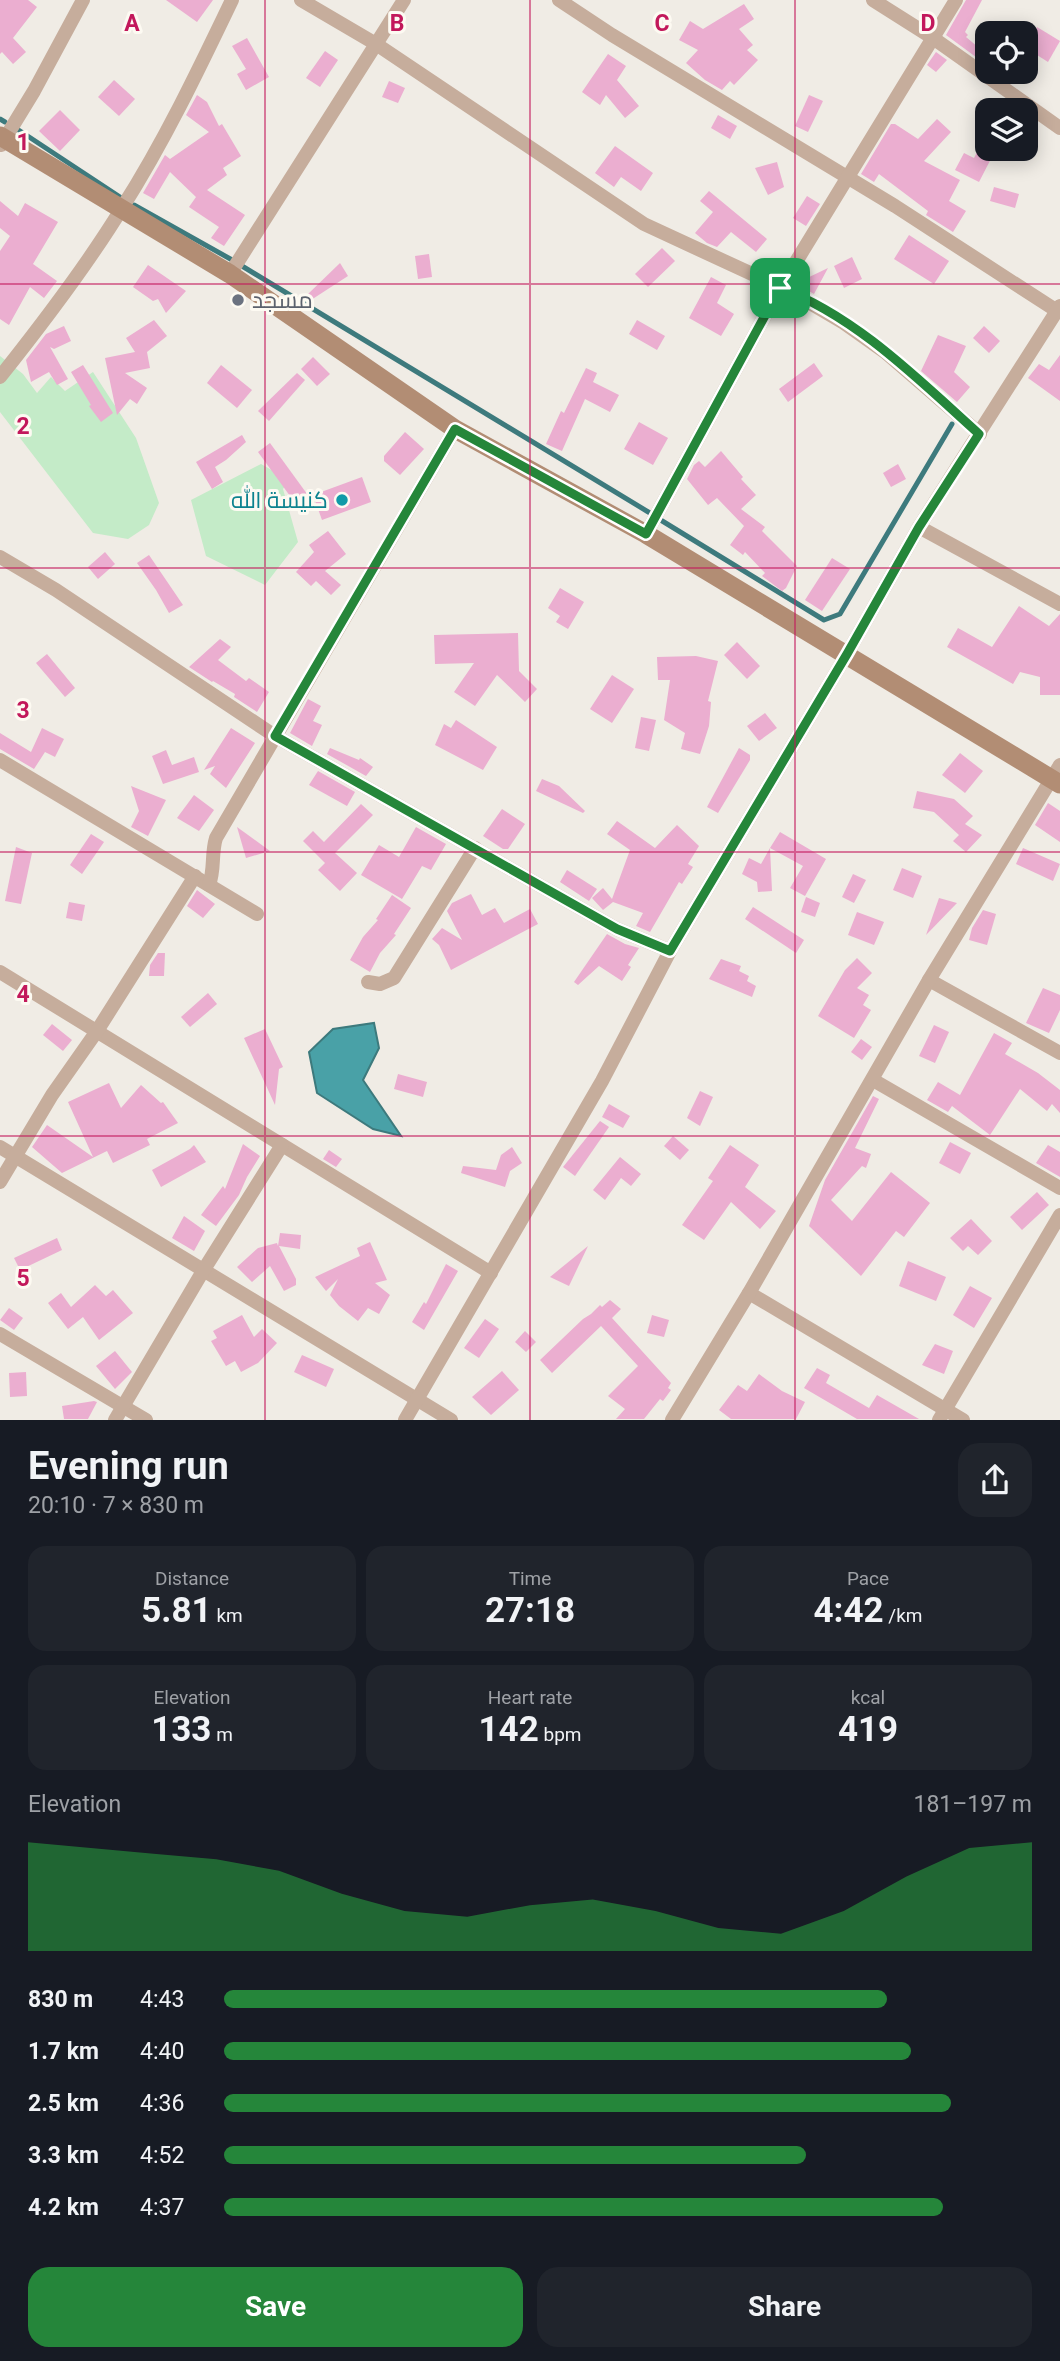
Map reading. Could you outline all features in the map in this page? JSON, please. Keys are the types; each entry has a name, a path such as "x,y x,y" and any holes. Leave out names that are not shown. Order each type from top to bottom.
{"street":[{"path":"83,0 34,91 1,140 230,274 455,429 646,534 1057,776 929,980 749,1293 672,1419"},
{"path":"0,377 122,209 194,80 232,0"},
{"path":"301,0 376,44 645,224 793,293 844,323 885,352 979,434"},
{"path":"230,274 404,0"},
{"path":"405,1419 602,1080 670,951 847,654 919,527 1059,309 559,0"},
{"path":"873,0 933,38 1060,128"},
{"path":"646,534 780,288 956,0"},
{"path":"209,885 213,875 212,855 216,838 455,429"},
{"path":"919,527 1060,604"},
{"path":"0,557 56,590 275,736 617,929 670,951"},
{"path":"0,760 257,914"},
{"path":"368,982 380,984 394,978 475,848"},
{"path":"0,1182 52,1095 97,1031 195,876"},
{"path":"0,972 491,1273"},
{"path":"929,980 1060,1053"},
{"path":"873,1080 1060,1188"},
{"path":"115,1419 203,1270 282,1145"},
{"path":"0,1147 451,1419"},
{"path":"942,1414 1060,1215"},
{"path":"749,1293 942,1414 963,1419"},
{"path":"0,1334 146,1419"}],"green space":[{"path":"0,356 23,374 37,393 51,377 65,391 93,372 136,438 159,503 149,525 128,539 93,533 0,412"},
{"path":"261,464 289,480 283,489 298,542 265,585 206,556 191,500"}],"water":[{"path":"374,1023 379,1048 363,1080 401,1136 373,1129 317,1093 309,1052 333,1029"}],"building":[{"path":"0,0 28,0 37,7 13,38 26,52 13,64 2,52 0,54"},
{"path":"166,0 213,0 197,22"},
{"path":"966,0 982,0 965,32 968,35 966,37 975,45 975,56 946,35"},
{"path":"744,4 754,19 739,29 753,45 747,50 758,60 734,85 730,81 722,90 705,80 686,63 698,50 679,40 690,21 703,29"},
{"path":"1038,28 1060,41 1048,62 1038,56"},
{"path":"247,38 269,77 246,90 237,74 246,69 232,46"},
{"path":"325,51 338,60 320,87 306,78"},
{"path":"936,52 947,60 936,72 927,65"},
{"path":"608,54 626,66 617,80 639,106 625,118 606,95 600,105 582,92"},
{"path":"114,80 135,99 119,116 98,97"},
{"path":"389,81 405,88 398,103 382,97"},
{"path":"197,95 207,102 219,126 222,124 241,156 223,168 227,175 207,190 245,215 224,246 211,238 219,227 189,207 196,197 170,172 154,199 143,193 165,155 170,159 209,132 186,115"},
{"path":"809,95 823,101 808,132 795,126"},
{"path":"60,110 80,130 60,151 39,131"},
{"path":"718,115 737,126 730,139 711,128"},
{"path":"937,119 951,132 924,161 960,180 949,201 966,211 953,232 926,215 928,211 879,174 874,182 861,174 891,124 918,139"},
{"path":"615,146 653,173 641,191 621,177 614,187 595,173"},
{"path":"964,153 974,158 975,156 975,161 990,161 979,182 955,170"},
{"path":"777,162 784,187 768,195 755,168"},
{"path":"994,187 1019,194 1015,208 990,201"},
{"path":"709,191 767,239 756,252 731,232 717,247 695,233 713,212 700,201"},
{"path":"807,196 820,204 806,226 793,218"},
{"path":"0,201 18,216 25,203 58,222 33,264 57,281 44,298 30,287 9,325 0,319 0,251 10,236 0,228"},
{"path":"909,235 949,261 934,284 894,259"},
{"path":"662,248 675,261 648,287 635,274"},
{"path":"429,254 432,277 418,279 415,256"},
{"path":"852,257 862,279 844,288 834,266"},
{"path":"340,263 348,276 311,300 307,295"},
{"path":"148,265 186,291 166,313 158,299 153,301 133,287"},
{"path":"828,268 814,294 795,283 799,276 805,279"},
{"path":"711,277 726,285 717,303 734,314 721,336 689,318"},
{"path":"154,320 167,336 147,352 150,368 125,373 147,388 137,404 130,399 117,415 105,358 135,352 126,338"},
{"path":"637,320 665,336 657,350 629,334"},
{"path":"64,326 71,341 54,349 50,347 68,379 57,385 49,372 31,382 26,360 46,334"},
{"path":"984,326 1000,341 989,353 973,338"},
{"path":"938,335 966,346 954,372 970,387 957,402 921,371"},
{"path":"1060,355 1060,401 1028,378 1039,364 1049,370"},
{"path":"313,357 330,374 317,386 301,369"},
{"path":"814,363 823,376 788,402 779,389"},
{"path":"83,365 113,413 101,422 71,372"},
{"path":"221,365 252,390 237,408 207,383"},
{"path":"586,368 597,373 593,382 619,395 610,412 585,399 562,451 546,444"},
{"path":"297,373 305,380 269,421 258,411"},
{"path":"639,422 668,438 653,465 624,449"},
{"path":"405,432 424,449 400,475 384,461 384,456"},
{"path":"242,435 246,442 215,467 223,482 212,489 196,462"},
{"path":"270,443 310,498 298,507 258,452"},
{"path":"721,451 756,495 741,509 765,527 762,531 797,566 782,591 762,576 765,573 745,552 743,555 730,545 744,526 717,498 708,505 687,479 694,465 699,461 705,467"},
{"path":"898,464 906,479 891,487 883,473"},
{"path":"362,477 371,502 322,520 313,495"},
{"path":"328,531 346,554 325,571 341,585 331,595 316,581 311,586 296,572 314,552 309,545"},
{"path":"105,552 115,564 98,579 88,567"},
{"path":"149,555 183,605 169,613 137,563"},
{"path":"832,558 850,569 822,611 805,600"},
{"path":"560,588 584,602 568,629 556,622 560,616 548,608"},
{"path":"1019,606 1049,626 1060,614 1060,695 1040,695 1040,677 1020,672 1013,684 947,647 958,628 992,647"},
{"path":"518,633 519,671 537,689 525,702 497,675 475,706 454,692 474,663 435,664 434,635"},
{"path":"220,639 231,647 218,660 246,681 249,678 269,692 257,712 234,697 235,694 189,667"},
{"path":"737,642 760,666 747,679 724,655"},
{"path":"47,654 75,688 65,697 36,663"},
{"path":"696,656 718,661 708,701 711,702 709,726 700,754 681,749 685,733 664,720 670,680 658,680 657,657"},
{"path":"612,675 634,689 612,723 590,709"},
{"path":"308,699 321,706 313,721 322,725 312,746 290,733"},
{"path":"765,713 777,728 759,741 747,726"},
{"path":"641,717 656,720 649,751 635,748"},
{"path":"456,720 497,747 483,770 435,745 444,724 451,728"},
{"path":"42,728 64,739 55,757 45,752 34,769 0,749 0,733 31,752"},
{"path":"231,728 255,743 226,788 210,774 215,766 204,770"},
{"path":"330,748 359,760 360,758 373,767 366,776 327,754"},
{"path":"739,748 750,755 750,760 718,813 707,807"},
{"path":"166,750 172,765 194,757 199,772 163,784 152,756"},
{"path":"960,753 983,771 965,793 942,775"},
{"path":"318,771 355,792 347,806 309,785"},
{"path":"542,779 559,786 585,811 583,813 536,791"},
{"path":"131,786 166,800 148,836 131,827 139,811"},
{"path":"917,791 954,799 973,816 965,824 982,835 966,852 953,841 959,835 934,812 913,808"},
{"path":"194,795 214,810 199,831 177,818"},
{"path":"1048,803 1060,811 1060,842 1035,825"},
{"path":"361,804 373,815 335,853 357,873 340,891 318,870 325,863 303,841 313,831 324,842"},
{"path":"502,809 525,824 508,849 503,849 483,836"},
{"path":"617,821 655,848 677,825 699,846 688,864 693,867 682,884 679,882 650,932 636,926 643,913 613,902 603,910 592,898 603,888 612,899 630,850 607,834"},
{"path":"237,827 270,851 246,858"},
{"path":"416,827 446,844 431,870 422,866 402,899 361,875 379,845 399,857"},
{"path":"780,832 826,859 805,896 790,888 803,866 770,848"},
{"path":"91,834 104,842 82,874 70,865"},
{"path":"16,847 32,853 21,904 5,901"},
{"path":"770,848 772,891 758,892 757,882 742,874 749,858 761,864"},
{"path":"1023,848 1060,864 1053,881 1016,864"},
{"path":"902,868 922,876 913,898 893,890"},
{"path":"567,870 597,889 589,901 560,882"},
{"path":"853,874 866,880 854,903 842,897"},
{"path":"197,890 215,904 203,918 187,906"},
{"path":"471,894 482,915 495,908 504,923 530,909 538,924 451,970 439,945 432,939 442,928 462,940 447,911 452,903"},
{"path":"392,895 411,908 370,972 350,960"},
{"path":"806,897 820,903 815,917 801,912"},
{"path":"939,898 957,903 926,935"},
{"path":"69,902 85,905 82,921 66,918"},
{"path":"753,907 804,940 796,953 745,919"},
{"path":"983,910 996,914 987,945 969,940 972,928"},
{"path":"857,912 884,922 874,945 848,935"},
{"path":"607,934 639,948 628,965 631,967 622,981 599,966 578,985 574,982"},
{"path":"158,953 165,953 164,976 149,976 150,965"},
{"path":"857,958 872,973 857,988 869,995 863,1005 871,1010 854,1038 818,1016 845,970"},
{"path":"721,959 741,966 739,971 749,976 747,981 756,986 752,997 709,979"},
{"path":"1043,988 1060,995 1060,1010 1049,1033 1026,1023"},
{"path":"208,993 217,1004 190,1027 181,1017"},
{"path":"52,1024 72,1040 63,1051 43,1035"},
{"path":"934,1025 949,1032 935,1063 919,1056"},
{"path":"265,1029 283,1067 279,1069 275,1105 244,1038"},
{"path":"994,1033 1012,1043 1005,1054 1038,1073 1060,1090 1060,1113 1052,1104 1047,1111 1020,1089 990,1135 952,1106 948,1112 927,1100 938,1082 960,1095"},
{"path":"861,1039 872,1047 862,1060 851,1052"},
{"path":"398,1074 427,1082 423,1097 394,1089"},
{"path":"109,1083 121,1108 141,1085 163,1102 178,1123 147,1139 150,1145 113,1163 107,1151 62,1173 32,1147 47,1125 93,1157 68,1102"},
{"path":"700,1091 713,1097 700,1126 687,1118"},
{"path":"873,1096 879,1099 855,1148 871,1154 866,1168 862,1166 831,1200 852,1221 891,1172 930,1203 904,1237 896,1231 861,1276 809,1226 825,1180"},
{"path":"609,1104 630,1116 623,1128 602,1117"},
{"path":"600,1121 609,1127 575,1176 563,1167"},
{"path":"673,1136 689,1150 680,1160 664,1146"},
{"path":"950,1142 971,1153 960,1174 939,1163"},
{"path":"243,1144 260,1156 239,1195 216,1226 201,1215 223,1186 225,1189"},
{"path":"194,1145 206,1162 161,1187 152,1170"},
{"path":"730,1145 759,1165 745,1187 776,1211 760,1229 731,1202 704,1240 682,1225 713,1181 708,1178"},
{"path":"1048,1145 1060,1152 1060,1177 1036,1163"},
{"path":"512,1147 522,1163 510,1171 505,1187 461,1173 463,1166 496,1170 501,1155"},
{"path":"329,1150 342,1159 336,1167 323,1159"},
{"path":"620,1157 641,1174 631,1186 621,1178 605,1200 593,1190"},
{"path":"1037,1192 1049,1205 1022,1230 1010,1217"},
{"path":"184,1216 205,1231 194,1251 172,1238"},
{"path":"971,1219 992,1241 978,1255 968,1246 963,1251 950,1238"},
{"path":"280,1233 301,1235 300,1249 279,1246 296,1279 296,1285 284,1291 270,1266 252,1282 237,1267 258,1248 277,1243 278,1246"},
{"path":"57,1238 62,1250 20,1270 14,1258"},
{"path":"370,1242 387,1280 375,1283 390,1295 379,1314 368,1308 358,1321 330,1295 338,1279 326,1291 315,1277 360,1256 357,1248"},
{"path":"588,1246 569,1286 550,1277"},
{"path":"908,1261 946,1277 936,1301 899,1286"},
{"path":"446,1264 458,1271 424,1330 412,1322 424,1302 426,1304"},
{"path":"95,1285 106,1296 113,1290 133,1313 99,1340 83,1317 68,1329 48,1303 61,1293 71,1307"},
{"path":"970,1286 992,1298 974,1328 953,1315"},
{"path":"610,1300 621,1309 612,1318 671,1383 668,1388 671,1390 663,1401 660,1399 644,1419 616,1419 625,1409 608,1396 638,1366 601,1326 552,1373 540,1360 583,1319"},
{"path":"9,1308 23,1318 14,1330 0,1320"},
{"path":"242,1315 254,1337 262,1329 277,1343 258,1363 241,1372 235,1361 226,1366 211,1341 217,1338 213,1331"},
{"path":"652,1315 669,1320 664,1337 647,1333"},
{"path":"485,1319 499,1329 479,1358 464,1348"},
{"path":"525,1331 536,1342 526,1352 515,1342"},
{"path":"935,1344 953,1351 944,1374 922,1365"},
{"path":"115,1351 132,1372 115,1389 96,1366"},
{"path":"302,1355 334,1369 326,1387 294,1372"},
{"path":"817,1368 830,1375 826,1383 869,1408 877,1395 919,1419 857,1419 804,1388"},
{"path":"502,1371 519,1390 491,1415 472,1397"},
{"path":"26,1372 27,1396 10,1397 9,1373"},
{"path":"759,1374 782,1391 805,1402 796,1419 731,1419 719,1410 738,1385 747,1391"},
{"path":"97,1402 88,1419 64,1419 62,1406"}],"waterway":[{"path":"0,119 5,122"},
{"path":"17,129 120,197"},
{"path":"134,205 234,261"},
{"path":"242,266 650,513"},
{"path":"659,519 824,620 840,614 952,424"}],"place":[{"name":"مسجد","path":"238,300"},
{"name":"كنيسة الله","path":"342,500"}],"route":[{"path":"780,288 844,323 885,352 979,434 919,527 847,654 670,951 617,929 275,736 455,429 646,534 780,288"}]}
